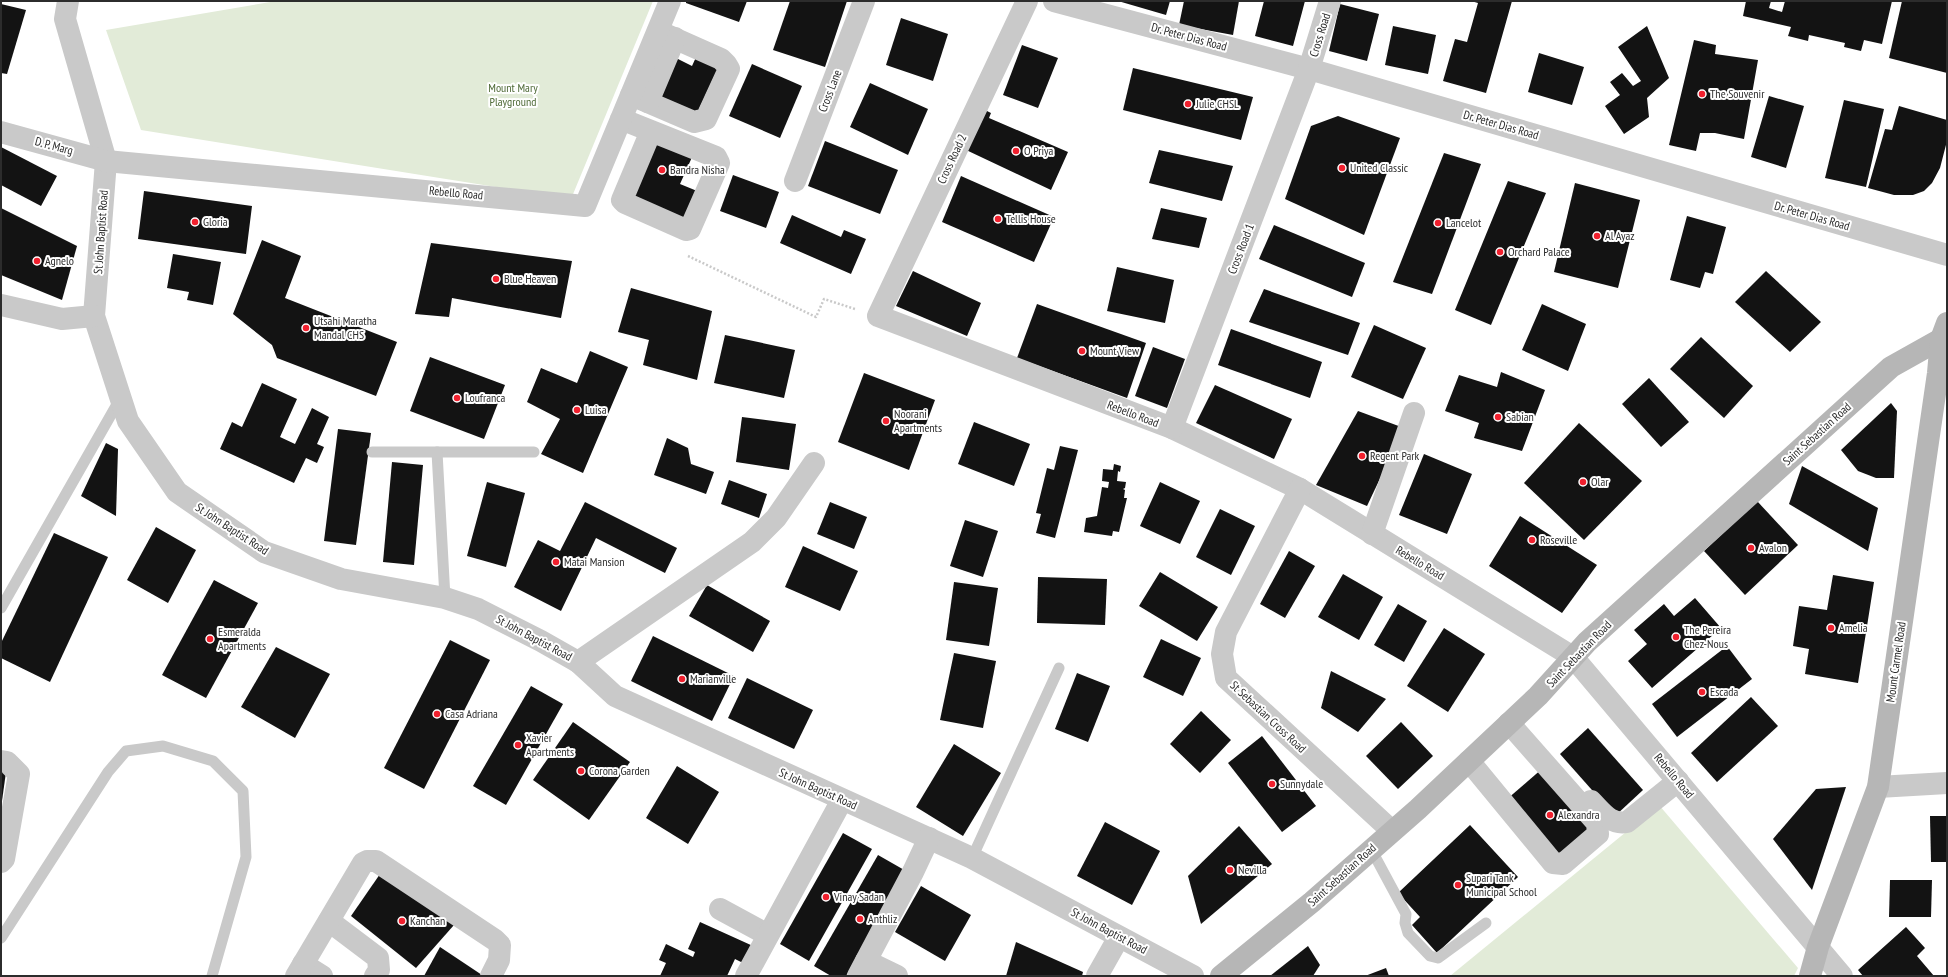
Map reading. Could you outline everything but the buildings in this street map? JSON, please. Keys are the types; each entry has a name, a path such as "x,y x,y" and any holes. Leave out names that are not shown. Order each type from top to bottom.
{"main road":[{"name":"Saint Sebastian Road","path":"1221,976 1312,902 1418,809 1538,696 1592,637 1891,367 1944,331"},
{"name":"Mount Carmel Road","path":"1810,976 1818,947 1878,787 1944,331"}],"street":[{"path":"68,1 65,19 106,161"},
{"name":"Rebello Road","path":"106,161 585,206 621,119 640,98 666,34 670,1"},
{"name":"Cross Lane","path":"795,181 864,1"},
{"name":"Cross Road 2","path":"878,316 1027,1"},
{"name":"Dr. Peter Dias Road","path":"1054,1 1309,68 1947,255"},
{"name":"Cross Road","path":"1309,68 1330,1"},
{"path":"640,98 694,122 706,119 729,69 721,59 666,34"},
{"name":"Cross Road 1","path":"1172,428 1309,68"},
{"path":"621,119 716,158 719,163 690,229 686,230 622,200 650,131"},
{"name":"D. P. Marg","path":"1,132 106,161"},
{"name":"St John Baptist Road","path":"106,161 94,316 128,421 177,492 264,552 341,579 445,598 478,609 541,641 578,662 615,696 972,858 1193,976"},
{"path":"1,305 62,319 94,316"},
{"name":"Rebello Road","path":"878,316 1172,428 1300,489 1573,657 1842,976"},
{"path":"1372,534 1414,413"},
{"path":"578,662 752,542 776,518 814,463"},
{"name":"St Sebastian Cross Road","path":"1300,489 1226,632 1222,654 1226,678 1392,831"},
{"path":"1469,761 1553,863 1564,864 1598,834 1597,823 1511,721"},
{"path":"1511,721 1612,822 1620,824 1627,822 1678,782"},
{"path":"1,761 8,762 19,774 4,859 1,862"},
{"path":"1878,787 1947,783"},
{"path":"746,976 842,800"},
{"path":"894,975 862,968 913,872 929,838"},
{"path":"322,976 299,970 363,863 367,860 376,861 500,945 499,960 491,976"},
{"path":"720,908 768,935"},
{"path":"329,921 378,958 379,970 375,976"},
{"path":"1097,976 1120,937"}],"lane":[{"path":"1,608 121,398"},
{"path":"372,452 534,452"},
{"path":"438,452 445,598"},
{"path":"972,858 1059,668"},
{"path":"1,938 108,772 126,751 163,746 213,761 243,791 246,857 212,976"},
{"path":"1372,849 1406,914 1405,923 1408,933 1430,956 1438,958 1486,923"}],"path":[{"path":"683,253 816,317 824,299 878,316"}],"green space":[{"name":"Mount Mary Playground","path":"276,1 653,1 571,199 141,130 106,30"},
{"path":"1659,805 1798,968 1794,976 1450,976"}],"place":[{"name":"The Souvenir","path":"1702,94"},
{"name":"Julie CHSL","path":"1188,104"},
{"name":"O Priya","path":"1016,151"},
{"name":"United Classic","path":"1342,168"},
{"name":"Bandra Nisha","path":"662,170"},
{"name":"Tellis House","path":"998,219"},
{"name":"Gloria","path":"195,222"},
{"name":"Lancelot","path":"1438,223"},
{"name":"Al Ayaz","path":"1597,236"},
{"name":"Orchard Palace","path":"1500,252"},
{"name":"Agnelo","path":"37,261"},
{"name":"Blue Heaven","path":"496,279"},
{"name":"Utsahi Maratha Mandal CHS","path":"306,328"},
{"name":"Mount View","path":"1082,351"},
{"name":"Loufranca","path":"457,398"},
{"name":"Luisa","path":"577,410"},
{"name":"Sabian","path":"1498,417"},
{"name":"Noorani Apartments","path":"886,421"},
{"name":"Regent Park","path":"1362,456"},
{"name":"Olar","path":"1583,482"},
{"name":"Roseville","path":"1532,540"},
{"name":"Avalon","path":"1751,548"},
{"name":"Matai Mansion","path":"556,562"},
{"name":"Amelia","path":"1831,628"},
{"name":"The Pereira Chez-Nous","path":"1676,637"},
{"name":"Esmeralda Apartments","path":"210,639"},
{"name":"Marianville","path":"682,679"},
{"name":"Escada","path":"1702,692"},
{"name":"Casa Adriana","path":"437,714"},
{"name":"Xavier Apartments","path":"518,745"},
{"name":"Corona Garden","path":"581,771"},
{"name":"Sunnydale","path":"1272,784"},
{"name":"Alexandra","path":"1550,815"},
{"name":"Nevilla","path":"1230,870"},
{"name":"Supari Tank Municipal School","path":"1458,885"},
{"name":"Vinay Sadan","path":"826,897"},
{"name":"Anthliz","path":"860,919"},
{"name":"Kanchan","path":"402,921"}]}
